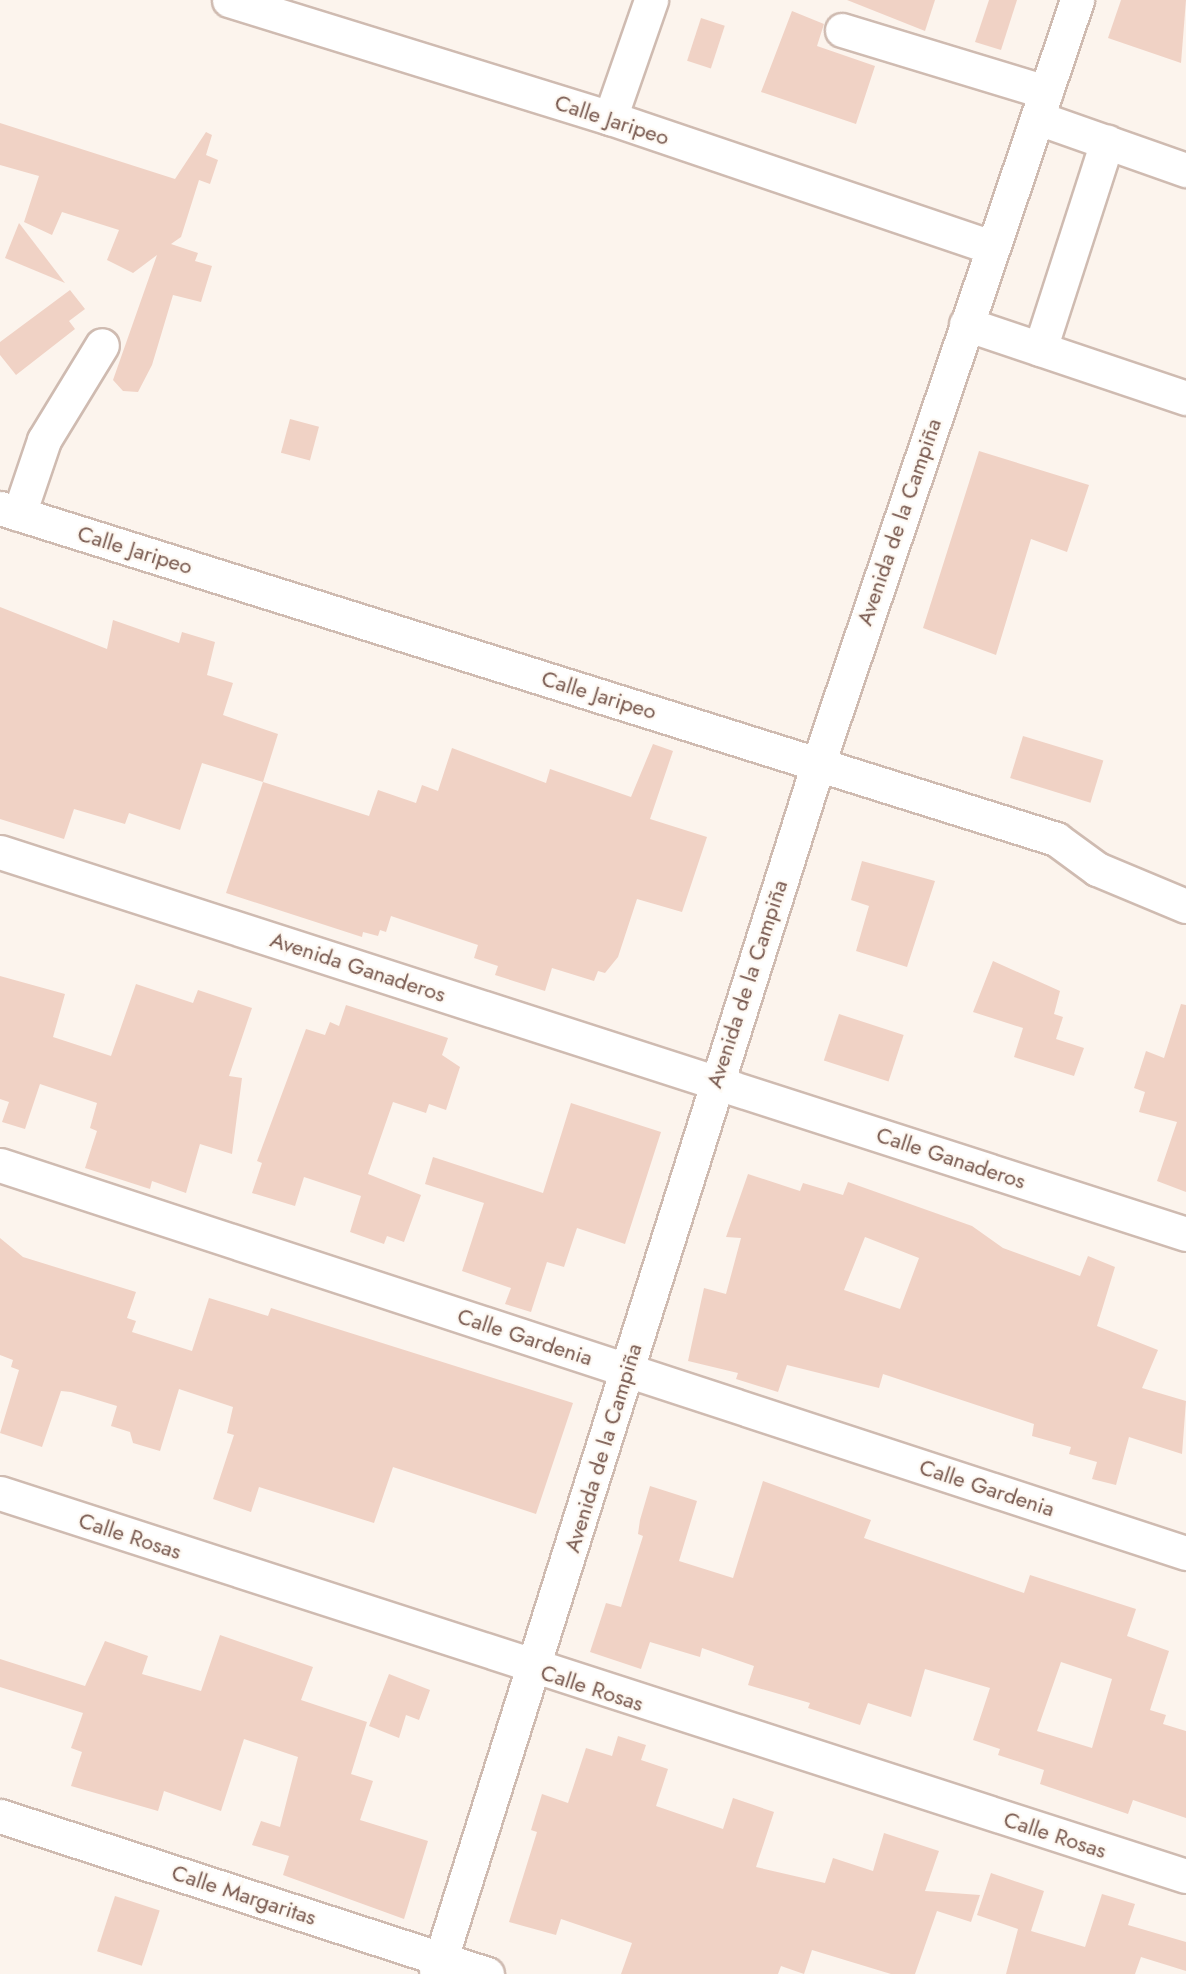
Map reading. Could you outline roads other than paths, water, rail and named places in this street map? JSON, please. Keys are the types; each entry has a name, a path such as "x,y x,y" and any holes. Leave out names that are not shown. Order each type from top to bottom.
{"street":[{"name":"Calle Jaripeo","path":"230,0 610,118 992,247"},
{"path":"610,118 651,0"},
{"name":"Avenida de la Campiña","path":"439,1967 535,1670 715,1082 818,764 1077,0"},
{"path":"842,30 1042,105 1107,142 1186,170"},
{"path":"1040,349 1107,142"},
{"path":"966,324 1186,398"},
{"path":"10,511 44,440 102,345"},
{"name":"Calle Jaripeo","path":"10,511 1056,839 1097,869 1186,906"},
{"name":"Avenida Ganaderos","path":"0,852 715,1082"},
{"name":"Calle Ganaderos","path":"715,1082 1186,1234"},
{"name":"Calle Gardenia","path":"0,1165 1186,1553"},
{"name":"Calle Rosas","path":"0,1493 535,1670 1186,1876"},
{"name":"Calle Margaritas","path":"0,1816 439,1967 487,1974"}]}
